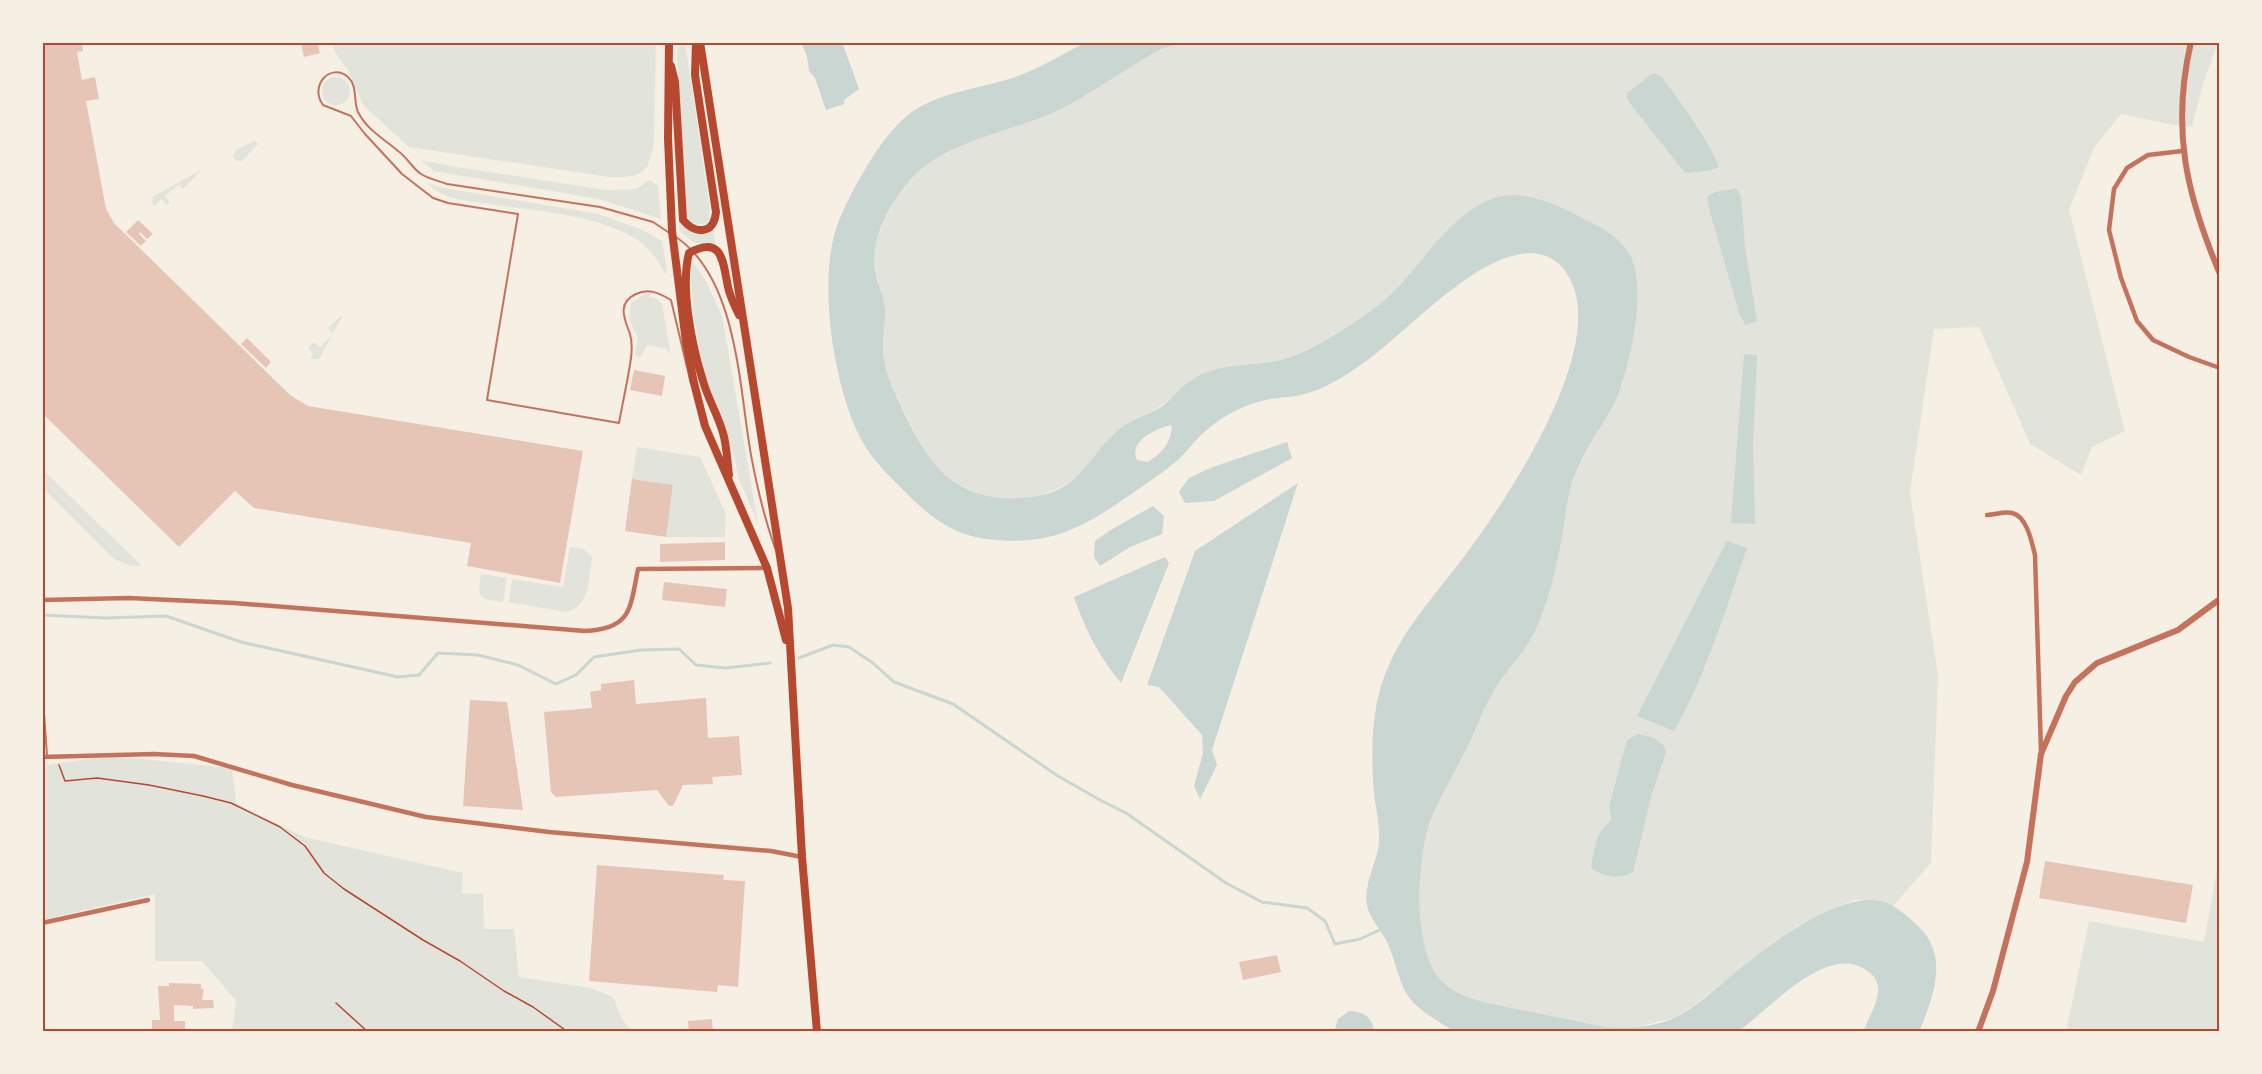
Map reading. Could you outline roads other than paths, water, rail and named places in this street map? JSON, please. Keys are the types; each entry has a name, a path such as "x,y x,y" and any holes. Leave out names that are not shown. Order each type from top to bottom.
{"main road":[{"path":"669,42 668,138 672,231 686,342 705,426 767,568 789,655"},
{"path":"668,53 675,82 683,220 690,228 699,231 708,228 715,221 716,212 695,75 698,42"},
{"path":"698,42 788,608 802,857 817,1032"},
{"path":"730,482 724,434 703,381 695,346 687,285 689,253 708,247 717,251 723,258 729,290 744,324"}],"street":[{"path":"2191,42 2183,89 2182,151 2205,240 2220,274"},
{"path":"2182,151 2148,155 2127,168 2114,189 2109,230 2121,278 2138,321 2153,340 2189,357 2220,368"},
{"path":"1978,1032 1993,991 2027,862 2042,754 2036,555 2028,532 2018,516 2011,513 1987,515"},
{"path":"42,600 129,598 234,603 585,631 616,626 624,618 630,608 638,569 767,568"},
{"path":"2042,754 2063,702 2086,671 2109,657 2178,630 2220,599"},
{"path":"45,756 154,754 194,756 292,785 426,817 549,832 771,851 802,857"},
{"path":"42,923 147,900"}],"lane":[{"path":"705,426 689,380 671,300 658,292 644,290 631,296 623,309 624,320 630,335 631,357 619,423 487,400 518,214 448,203 433,198 402,174 351,117 322,105 317,94 323,78 335,73 345,75 352,82 357,109 370,128 386,143 399,151 420,173 432,179 447,184 600,207 653,222 686,244 708,273 726,309 761,509 782,567"},
{"path":"42,684 45,756"}],"waterway":[{"path":"42,615 105,618 166,616 241,642 398,677 419,675 438,653 478,655 518,665 556,684 576,675 594,657 641,650 679,649 696,665 725,668 770,663"},
{"path":"799,658 833,645 849,647 873,663 894,682 953,704 1058,776 1126,813 1226,883 1262,902 1307,908 1325,921 1335,944 1360,939 1384,928"}]}
